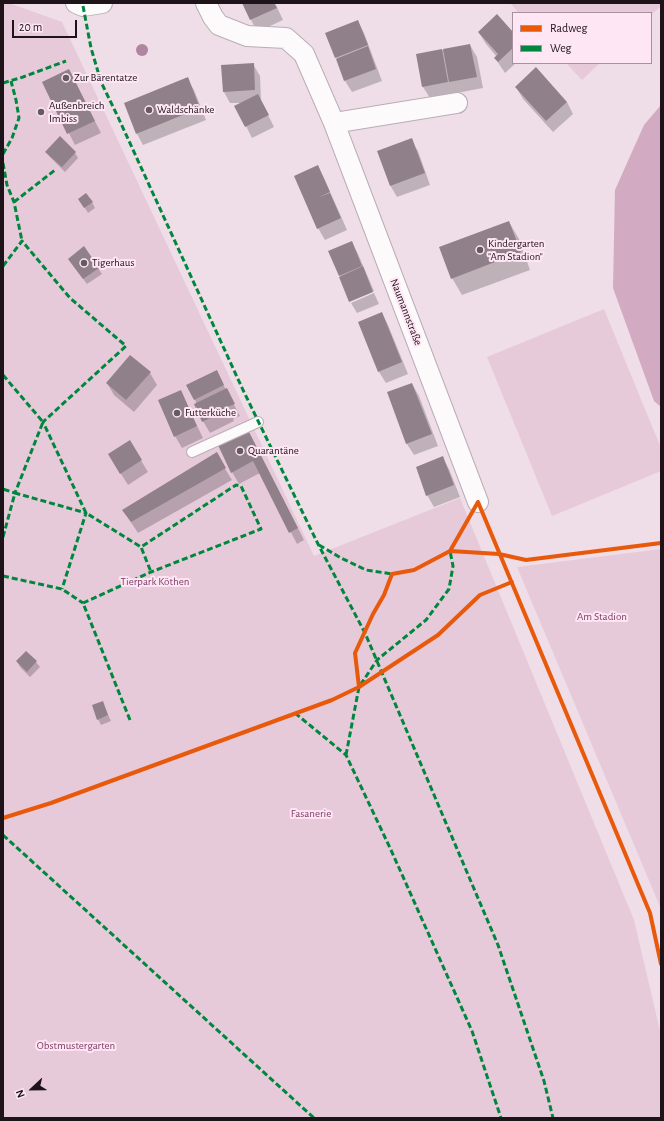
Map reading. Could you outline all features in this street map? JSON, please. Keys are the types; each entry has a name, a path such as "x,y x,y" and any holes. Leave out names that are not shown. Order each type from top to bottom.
{"street":[{"path":"76,3 83,6 102,3"},
{"name":"Naumannstraße","path":"206,3 219,25 247,36 286,38 304,54 334,123 478,502"},
{"path":"334,123 457,103"}],"lane":[{"path":"192,452 258,422"}],"green space":[{"name":"Fasanerie","path":"3,3 9,3 62,22 314,556 460,498 634,920 661,1035 661,1118 3,1118"},
{"path":"510,3 661,3 661,6 652,14 652,12 518,12"},
{"path":"567,64 599,64 582,80"},
{"path":"604,309 661,448 661,471 552,516 487,357"},
{"name":"Am Stadion","path":"661,549 661,909 517,567"}],"shaded area":[{"path":"661,105 661,407 654,401 613,288 615,190 644,125"}],"building":[{"path":"242,3 274,3 277,8 250,20"},
{"path":"497,14 512,31 512,49 498,62 494,58 498,54 478,32"},
{"path":"358,20 368,45 335,58 325,33"},
{"path":"470,44 477,77 449,82 443,49"},
{"path":"368,46 376,69 344,81 336,59"},
{"path":"442,49 448,82 422,87 416,54"},
{"path":"254,63 255,90 223,92 221,65"},
{"path":"536,67 567,102 546,121 515,87"},
{"path":"69,69 95,121 67,134 42,82"},
{"path":"188,77 200,108 136,134 124,103"},
{"path":"258,94 269,115 245,127 234,106"},
{"path":"60,136 76,152 62,167 45,152"},
{"path":"412,138 425,173 390,186 377,151"},
{"path":"318,165 330,192 319,197 330,193 341,218 317,229 294,176"},
{"path":"86,193 93,202 84,208 78,199"},
{"name":"Kindergarten \"Am Stadion\"","path":"509,221 521,252 451,279 439,247"},
{"path":"352,241 362,266 339,276 328,251"},
{"name":"Tigerhaus","path":"84,246 99,268 83,279 68,259"},
{"path":"363,266 373,292 349,302 339,277"},
{"path":"382,312 402,362 378,372 358,322"},
{"path":"130,355 151,372 126,400 106,383"},
{"path":"217,370 224,385 194,400 186,385"},
{"path":"412,383 432,434 406,444 387,392"},
{"path":"227,388 235,404 202,422 194,404"},
{"name":"Futterküche","path":"181,390 197,426 174,437 158,400"},
{"path":"248,430 298,528 289,533 253,461 231,473 218,445"},
{"path":"130,440 142,460 120,474 108,454"},
{"path":"217,452 226,468 131,522 122,510"},
{"path":"443,456 454,485 426,496 416,467"},
{"path":"26,651 37,661 27,672 16,661"},
{"path":"103,701 108,715 97,720 92,705"}],"marked path":[{"path":"83,6 91,48 101,82 243,390 318,544 365,633 498,945 544,1081 553,1118"},
{"path":"3,83 66,61"},
{"path":"3,154 12,138 19,118 11,81"},
{"path":"3,163 7,185 14,202 22,241"},
{"path":"14,202 55,170"},
{"path":"3,266 22,241 70,298 126,346 43,422 86,513 141,547"},
{"path":"3,375 43,422 15,493 3,489"},
{"path":"130,720 83,603 151,572 261,529 241,486 236,485 141,547 151,572"},
{"path":"3,537 15,493 86,513 62,589"},
{"path":"319,545 366,570 392,574"},
{"path":"346,755 359,687 377,660 426,620 449,589 453,566 450,551 453,551"},
{"path":"3,576 62,589 83,603"},
{"path":"295,713 346,755 391,850 472,1031 501,1118"},
{"path":"3,835 314,1118"}],"cycle path":[{"path":"478,502 650,913 661,964"},
{"path":"3,818 51,803 332,700 359,687 355,653 373,614 384,595 392,574 414,570 450,551 478,502"},
{"path":"450,551 499,554 526,560 661,543"},
{"path":"359,687 438,635 480,595 512,582"}],"place":[{"name":"Zur Bärentatze","path":"66,78"},
{"name":"Waldschänke","path":"149,110"},
{"name":"Außenbreich Imbiss","path":"41,112"},
{"name":"Kindergarten \"Am Stadion\"","path":"480,250"},
{"name":"Tigerhaus","path":"84,263"},
{"name":"Futterküche","path":"177,413"},
{"name":"Quarantäne","path":"240,451"}],"park label":[{"name":"Tierpark Köthen","path":"155,582"},
{"name":"Obstmustergarten","path":"76,1046"}]}
